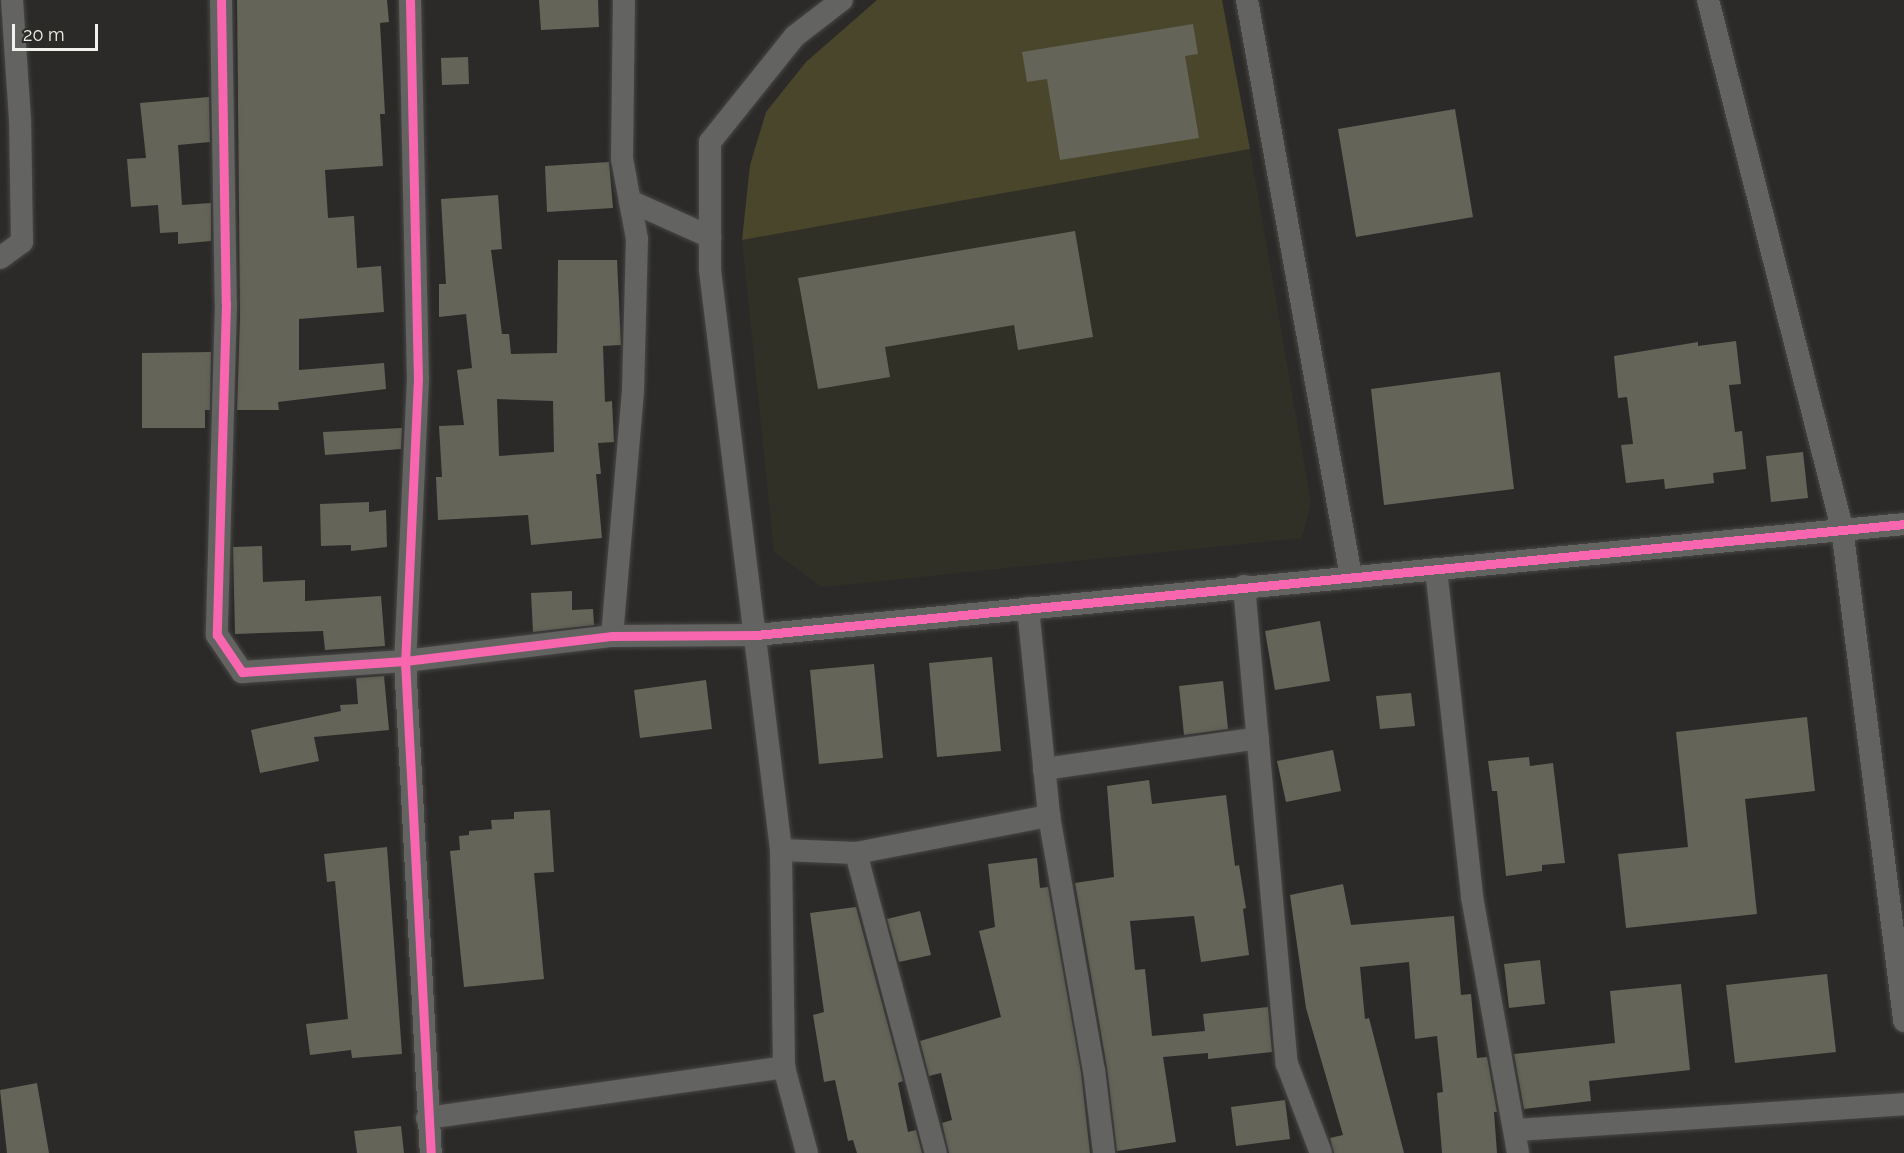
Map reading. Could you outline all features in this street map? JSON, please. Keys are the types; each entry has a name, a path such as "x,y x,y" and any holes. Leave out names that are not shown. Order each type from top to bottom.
{"street":[{"path":"0,258 22,242 21,130 12,0"},
{"path":"220,0 226,303 217,635 242,672 405,661 612,636 756,635 1842,528 1904,524"},
{"path":"410,0 418,378 405,661 427,1118 431,1153"},
{"path":"612,636 633,391 637,238 622,159 624,0"},
{"path":"807,1153 784,1066 781,850 710,270 710,142 795,36 842,0"},
{"path":"1247,0 1351,576"},
{"path":"1708,0 1842,528 1904,1021"},
{"path":"630,201 710,237"},
{"path":"1436,569 1472,897 1516,1130 1518,1153"},
{"path":"1244,586 1287,1064 1321,1153"},
{"path":"1028,608 1049,816 1094,1070 1104,1153"},
{"path":"1044,769 1258,738"},
{"path":"781,850 856,853 1049,816"},
{"path":"856,853 936,1153"},
{"path":"427,1118 784,1066"},
{"path":"1516,1130 1904,1104"}],"shaded area":[{"path":"877,0 1222,0 1250,149 742,240 750,165 766,112 806,62"},
{"path":"1250,149 1311,503 1302,538 822,587 774,552 742,240"}],"building":[{"path":"237,0 387,0 389,22 380,23 385,114 380,114 383,166 325,170 328,218 354,216 357,268 381,266 384,312 299,319 299,370 384,363 386,389 278,402 279,410 237,410 240,317"},
{"path":"539,0 598,0 599,27 541,30"},
{"path":"1193,24 1198,54 1185,56 1199,138 1060,160 1047,79 1027,82 1022,52"},
{"path":"468,57 469,84 442,85 441,58"},
{"path":"209,97 210,142 178,145 182,205 211,203 211,241 178,244 178,232 160,233 158,205 131,207 127,159 146,158 140,103"},
{"path":"1455,109 1473,217 1356,237 1338,129"},
{"path":"609,162 613,208 547,212 545,166"},
{"path":"498,195 502,249 491,250 502,334 509,334 511,354 557,353 558,260 617,260 621,345 603,346 605,402 612,401 614,442 598,443 601,474 596,474 602,538 531,545 528,515 438,520 436,477 442,477 439,426 464,425 457,370 472,368 466,314 439,317 439,284 446,284 441,199","holes":["497,399 553,401 554,452 499,456"]},
{"path":"1075,231 1093,337 1018,350 1014,325 885,347 890,377 818,389 798,278"},
{"path":"1736,341 1741,384 1729,385 1735,432 1742,431 1746,469 1713,473 1714,483 1665,489 1664,479 1626,483 1621,445 1633,444 1627,397 1618,398 1614,356 1698,342 1698,346"},
{"path":"211,352 210,410 205,410 205,428 142,428 142,353"},
{"path":"1500,372 1514,489 1384,505 1371,389"},
{"path":"402,428 401,449 325,455 323,432"},
{"path":"1803,452 1808,498 1771,502 1766,456"},
{"path":"369,502 369,512 386,510 387,547 351,551 351,545 321,546 320,504"},
{"path":"262,546 263,582 305,580 305,601 381,596 385,646 325,650 323,631 235,634 233,547"},
{"path":"572,591 572,610 593,609 594,625 533,632 531,593"},
{"path":"1320,621 1330,681 1275,690 1265,631"},
{"path":"992,657 1001,751 937,757 929,663"},
{"path":"874,664 883,758 819,764 810,670"},
{"path":"384,676 389,730 314,737 319,761 260,773 251,730 341,711 340,705 358,704 356,678"},
{"path":"706,680 712,729 640,738 634,690"},
{"path":"1223,681 1228,729 1184,735 1179,686"},
{"path":"1411,693 1415,726 1380,729 1376,696"},
{"path":"1807,717 1815,791 1745,799 1757,914 1626,928 1618,854 1688,847 1676,732"},
{"path":"1333,750 1341,791 1286,802 1277,761"},
{"path":"1529,757 1530,766 1553,763 1565,863 1542,865 1542,871 1506,876 1497,791 1492,791 1488,761"},
{"path":"1149,780 1152,804 1226,795 1235,866 1239,865 1246,908 1243,909 1249,955 1201,962 1194,916 1130,921 1135,970 1145,969 1152,1036 1205,1031 1203,1014 1268,1007 1272,1052 1208,1059 1208,1053 1163,1057 1176,1142 1117,1151 1107,1068 1075,883 1114,877 1107,786"},
{"path":"550,810 554,872 534,873 544,979 464,987 450,851 460,850 459,836 469,835 469,831 492,829 491,820 514,819 514,812"},
{"path":"387,847 402,1054 352,1058 351,1050 310,1055 306,1024 348,1019 335,881 327,882 324,854"},
{"path":"1037,858 1040,888 1048,887 1081,1072 1090,1153 949,1153 942,1123 952,1120 941,1073 929,1076 920,1041 1001,1017 979,931 995,927 988,864"},
{"path":"1343,884 1351,925 1454,916 1461,995 1471,994 1477,1058 1487,1057 1497,1112 1494,1112 1497,1153 1442,1153 1437,1093 1443,1092 1437,1036 1415,1039 1409,962 1360,967 1365,1019 1369,1018 1404,1153 1334,1153 1330,1138 1343,1135 1306,1008 1290,895"},
{"path":"856,907 903,1081 898,1083 908,1132 916,1130 922,1153 857,1153 853,1140 848,1141 835,1080 824,1082 813,1015 824,1012 810,913"},
{"path":"920,911 931,955 899,962 887,919"},
{"path":"1540,960 1545,1004 1509,1008 1504,964"},
{"path":"1827,974 1836,1052 1735,1063 1726,985"},
{"path":"1681,984 1690,1070 1589,1081 1591,1101 1524,1109 1514,1054 1615,1043 1610,991"},
{"path":"37,1083 49,1153 7,1153 0,1090"},
{"path":"1285,1100 1290,1139 1236,1146 1231,1107"},
{"path":"401,1126 404,1153 357,1153 354,1131"}],"cycle path":[{"path":"221,0 226,303 217,635 242,672 405,661 431,1153"},
{"path":"410,0 418,378 405,661 612,636 756,635 1904,524"}]}
